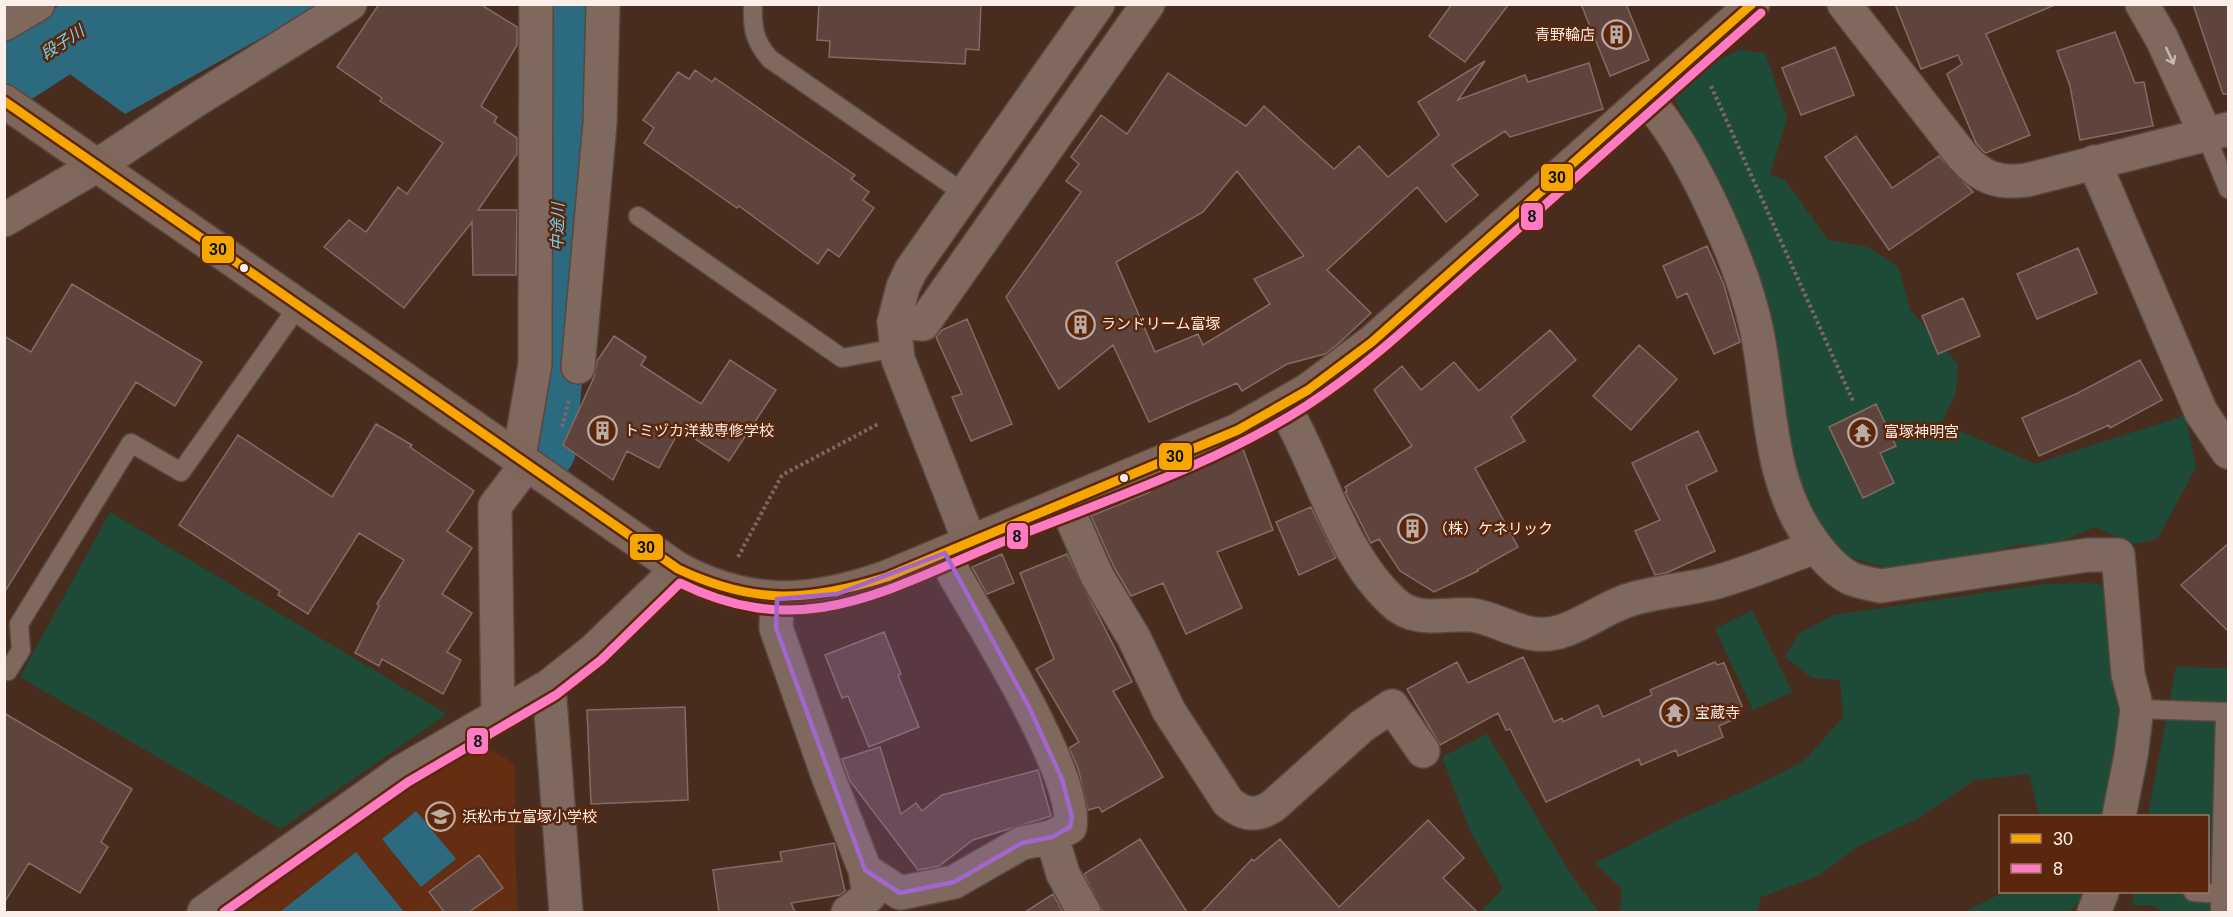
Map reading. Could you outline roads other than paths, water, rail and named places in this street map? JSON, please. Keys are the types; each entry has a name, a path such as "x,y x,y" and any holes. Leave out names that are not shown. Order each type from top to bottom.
{"main road":[{"path":"4,102 299,304 678,569 720,588 743,595 777,599 814,598 837,594 887,577 1238,430 1283,405 1372,342 1753,4"}],"street":[{"path":"4,24 38,4"},
{"path":"4,220 98,165 193,102 350,4"},
{"path":"498,714 495,506 532,467 535,364 536,4"},
{"path":"578,367 600,123 603,4"},
{"path":"865,870 900,893 954,882 1022,843 1052,837 1070,827 1072,817 1062,779 1029,707 954,574 957,548 904,376 895,335 900,295 911,270 1098,4"},
{"path":"895,335 922,324 1148,4"},
{"path":"1844,4 1975,170 1991,179 2009,182 2217,131 2142,4"},
{"path":"1646,99 1663,117 1693,170 1739,272 1756,328 1779,475 1790,505 1823,557 1849,577 1881,586 2088,555 2118,555 2128,674 2137,709 2119,815"},
{"path":"2094,162 2201,412 2229,452"},
{"path":"1283,405 1298,429 1358,558 1392,602 1404,611 1419,617 1473,615 1536,634 1551,633 1567,629 1628,600 1719,581 1816,547"},
{"path":"1065,503 1097,576 1138,645 1169,711 1228,802 1238,810 1256,813 1273,806 1362,726 1392,705 1423,751"},
{"path":"204,912 401,772 549,686 593,651 678,569"},
{"path":"777,599 776,628 829,779 865,870 869,896 848,912"},
{"path":"549,686 566,912"},
{"path":"1052,837 1063,874 1084,912"},
{"path":"2094,912 2101,893"}],"lane":[{"path":"753,4 753,34 760,48 770,59 964,194"},
{"path":"2217,131 2229,189"},
{"path":"638,216 842,358 895,335"},
{"path":"4,671 8,671 21,650 12,621 131,443 181,472 299,304"},
{"path":"2137,709 2227,713 2223,899 2200,893"}],"water":[{"path":"64,5 316,5 306,13 125,114 20,38"},
{"path":"416,811 456,859 421,887 382,839"},
{"path":"356,852 404,912 280,912"}],"waterway":[{"name":"段子川","path":"4,79 120,4"},
{"name":"中途川","path":"544,449 554,336 562,4"}],"place":[{"name":"青野輪店","path":"1616,35"},
{"name":"ランドリーム富塚","path":"1080,324"},
{"name":"トミヅカ洋裁専修学校","path":"603,431"},
{"name":"富塚神明宮","path":"1863,432"},
{"name":"（株）ケネリック","path":"1412,529"},
{"name":"宝蔵寺","path":"1674,713"},
{"name":"浜松市立富塚小学校","path":"441,817"}]}
